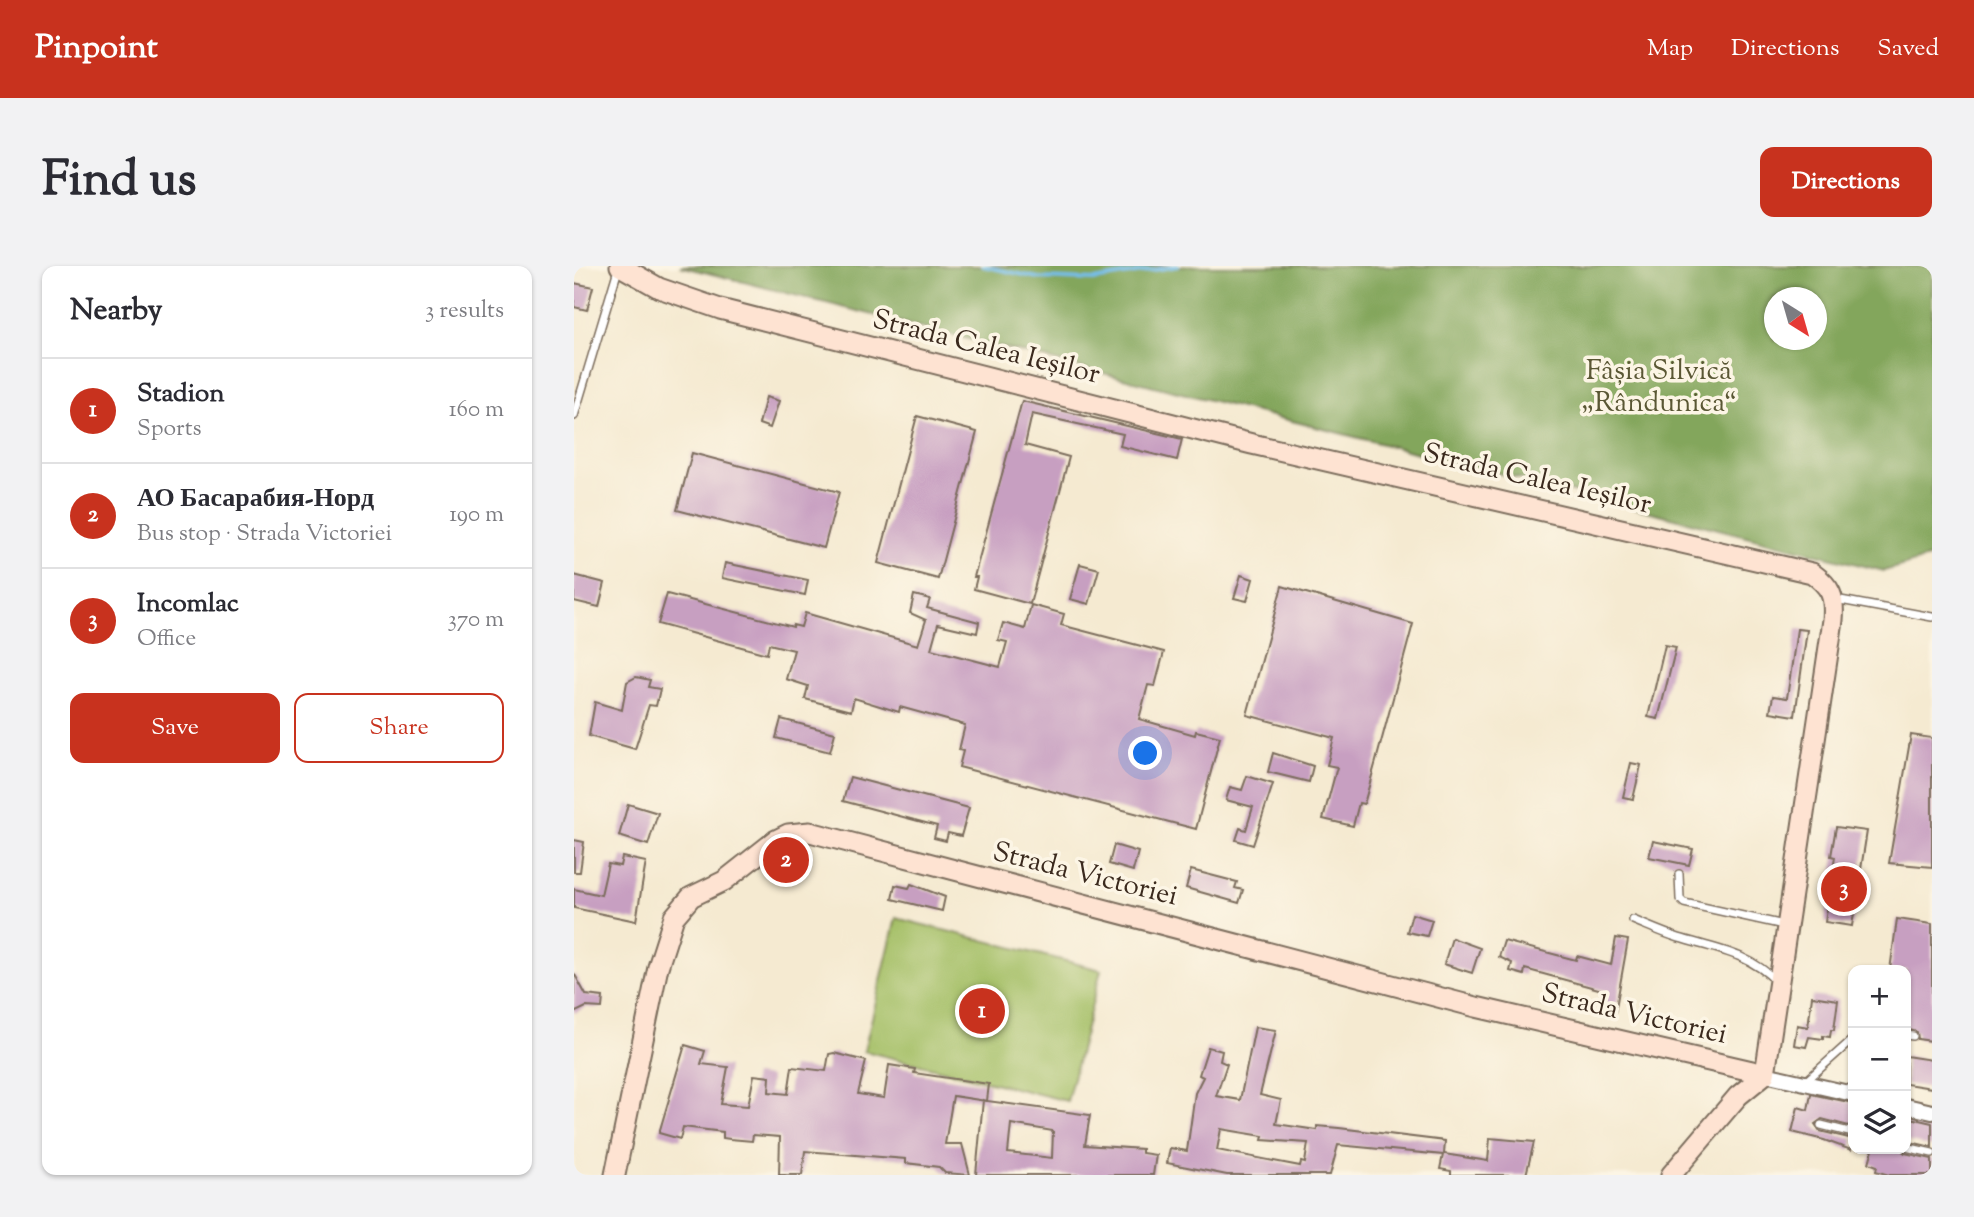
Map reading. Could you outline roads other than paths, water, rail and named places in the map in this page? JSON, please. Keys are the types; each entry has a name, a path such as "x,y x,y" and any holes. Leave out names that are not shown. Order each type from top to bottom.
{"street":[{"name":"Strada Calea Ieșilor","path":"620,266 659,288 720,309 1252,444 1812,573 1828,584 1835,600"},
{"path":"1671,1175 1738,1096 1765,1074 1835,600"},
{"name":"Strada Victoriei","path":"615,1175 658,967 674,917 699,892 724,881 776,840 798,832 822,835 1476,1007 1765,1074"},
{"path":"1765,1074 1848,1093"},
{"path":"1911,1107 1932,1112"}],"lane":[{"path":"574,416 620,266"},
{"path":"1835,600 1932,617"},
{"path":"1679,874 1680,899 1684,903 1788,926"},
{"path":"1633,920 1678,938 1731,951 1759,966 1780,985"},
{"path":"1805,1082 1848,1043"},
{"path":"1821,1125 1848,1132"},
{"path":"1911,1148 1932,1153"}],"waterway":[{"path":"983,266 1038,278 1094,280 1178,266"}],"place":[{"name":"АО Басарабия-Норд","path":"786,860"},
{"name":"Incomlac","path":"1844,889"},
{"name":"Stadion","path":"982,1011"}],"park label":[{"name":"Fâşia Silvică „Rândunica“","path":"1659,388"}]}
